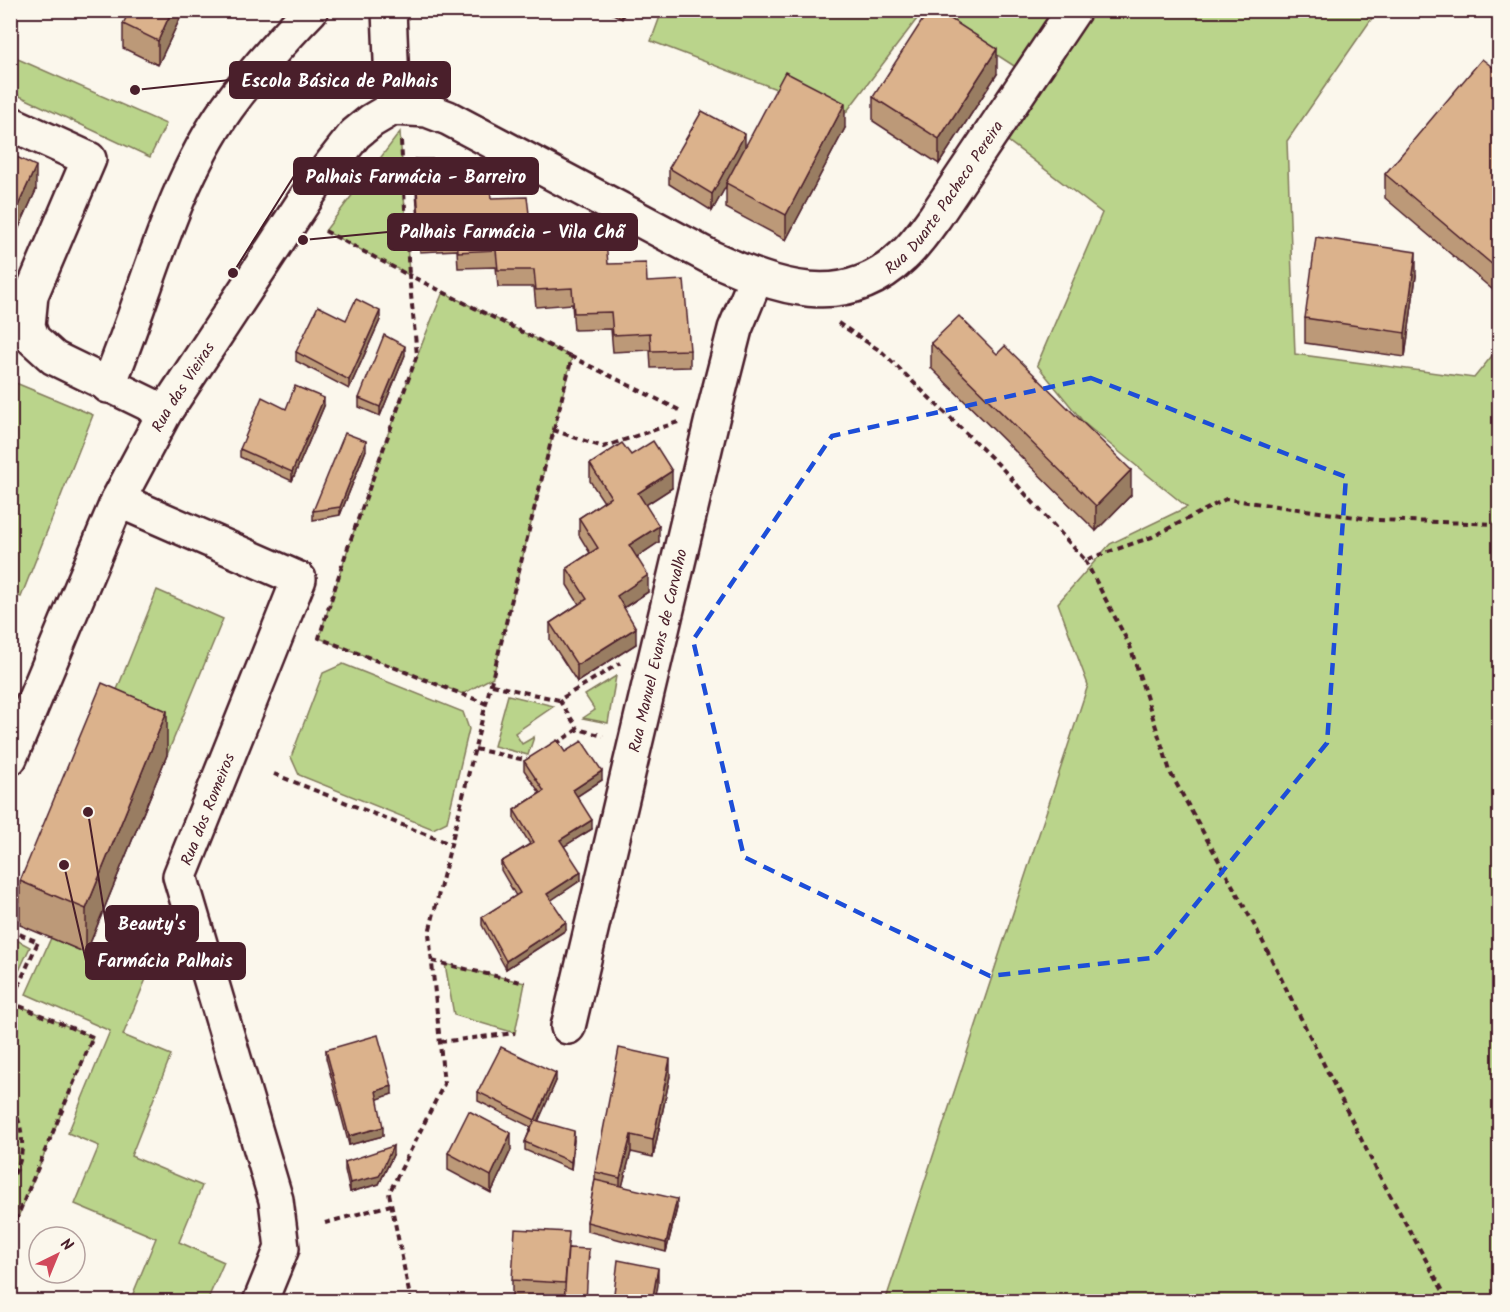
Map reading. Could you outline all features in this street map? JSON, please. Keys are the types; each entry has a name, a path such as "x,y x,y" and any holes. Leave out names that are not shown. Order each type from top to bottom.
{"street":[{"path":"108,386 155,257 193,169 226,109 271,52 311,10"},
{"path":"389,10 397,120"},
{"name":"Rua Duarte Pacheco Pereira","path":"397,120 427,110 448,118 712,258 756,278 787,288 816,291 837,290 880,273 913,245 935,218 1074,10"},
{"name":"Rua das Vieiras","path":"10,758 118,500 165,412 312,189 341,149 370,121 397,120"},
{"path":"10,123 89,159 32,295 28,326 33,339 47,353 108,386 165,412"},
{"name":"Rua Manuel Evans de Carvalho","path":"568,1027 717,396 735,329 756,278"},
{"name":"Rua dos Romeiros","path":"118,500 299,579 180,876 276,1200 282,1248 260,1302"}],"path":[{"path":"397,120 417,355 347,550 319,638 487,704"},
{"path":"325,231 683,412"},
{"path":"816,291 835,321 882,352 1000,466 1085,560 1130,646 1171,774 1257,930 1378,1173 1449,1302"},
{"path":"411,1302 389,1193 444,1084 429,933 573,357"},
{"path":"553,430 603,447 682,421"},
{"path":"1085,560 1152,537 1226,499 1377,520 1500,524"},
{"path":"492,685 560,700 627,659"},
{"path":"560,700 578,729 607,737"},
{"path":"550,748 578,729"},
{"path":"475,749 531,761 540,755"},
{"path":"274,774 450,844"},
{"path":"10,930 38,942 11,1002 93,1037 10,1234"},
{"path":"432,961 525,983"},
{"path":"440,1042 515,1033"},
{"path":"10,1098 19,1117 24,1144 20,1167 10,1181"},
{"path":"325,1223 391,1205"}],"highlighted area":[{"path":"1091,378 1346,477 1327,743 1152,958 990,976 744,857 693,640 832,436"}],"green space":[{"path":"662,11 923,11 844,115 651,41"},
{"path":"929,11 1068,11 1025,73"},
{"path":"1092,11 1377,11 1287,141 1295,354 1474,378 1499,347 1499,1301 885,1302 1088,685 1058,603 1110,544 1187,507 1085,424 1037,365 1102,213 1008,141"},
{"path":"11,56 166,124 150,157 11,92"},
{"path":"400,132 409,275 325,231"},
{"path":"443,292 572,357 493,677 463,694 319,638 377,463"},
{"path":"11,381 93,415 21,597 11,593"},
{"path":"157,590 223,619 167,755 102,727"},
{"path":"343,664 463,712 469,729 447,822 433,829 299,775 291,757 323,673"},
{"path":"616,676 608,723 583,718 595,710 585,695"},
{"path":"508,695 554,706 515,733 522,744 534,737 528,755 494,746"},
{"path":"11,937 30,947 11,988"},
{"path":"51,938 146,979 123,1035 171,1055 131,1156 202,1186 179,1242 224,1262 207,1301 130,1301 156,1238 75,1204 99,1146 68,1133 110,1031 26,994"},
{"path":"445,964 525,983 515,1033 454,1015"},
{"path":"11,1002 93,1037 11,1234"}],"building":[{"path":"130,10 172,10 158,41 123,24"},
{"path":"929,10 937,10 997,49 939,139 873,97"},
{"path":"1482,59 1500,73 1500,271 1385,174"},
{"path":"785,72 845,103 786,215 726,183"},
{"path":"702,111 745,134 712,194 669,168"},
{"path":"10,154 36,166 12,219 10,218"},
{"path":"415,159 452,159 453,180 489,177 491,198 527,197 530,222 566,220 568,241 606,241 608,264 646,263 647,282 684,280 690,350 651,351 650,333 613,335 611,312 574,313 572,288 536,290 534,270 498,270 496,250 458,252 457,233 420,235"},
{"path":"1316,237 1416,252 1405,333 1305,318"},
{"path":"356,299 380,311 349,380 296,352 318,306 346,320"},
{"path":"959,316 997,354 1005,346 1131,470 1096,506 931,343"},
{"path":"384,335 405,346 380,407 359,398"},
{"path":"295,386 324,398 292,472 240,449 262,397 286,409"},
{"path":"345,433 366,441 340,507 313,511"},
{"path":"653,441 672,471 638,493 659,526 629,545 648,575 617,596 636,628 577,665 550,623 587,599 567,568 598,548 579,518 611,497 590,464 622,443 631,455"},
{"path":"102,683 167,711 86,909 20,881"},
{"path":"557,740 565,752 582,741 602,771 573,790 592,820 560,840 581,872 547,894 566,922 506,961 482,917 520,893 501,862 534,842 514,810 544,791 524,761"},
{"path":"378,1035 392,1086 376,1091 383,1127 349,1136 326,1050"},
{"path":"501,1047 556,1073 535,1120 478,1092"},
{"path":"619,1048 670,1059 653,1140 631,1135 620,1178 595,1172"},
{"path":"469,1111 511,1133 491,1176 448,1153"},
{"path":"535,1120 574,1131 571,1162 525,1142"},
{"path":"393,1146 379,1176 350,1183 345,1162"},
{"path":"595,1180 677,1199 666,1243 587,1222"},
{"path":"515,1229 569,1232 565,1283 512,1280"},
{"path":"568,1248 589,1249 586,1302 564,1302"},
{"path":"618,1260 658,1268 653,1302 613,1302"}],"place":[{"name":"Escola Básica de Palhais","path":"135,90"},
{"name":"Palhais Farmácia - Vila Chã","path":"303,240"},
{"name":"Palhais Farmácia - Barreiro","path":"233,273"},
{"name":"Beauty's","path":"88,812"},
{"name":"Farmácia Palhais","path":"64,865"}]}
